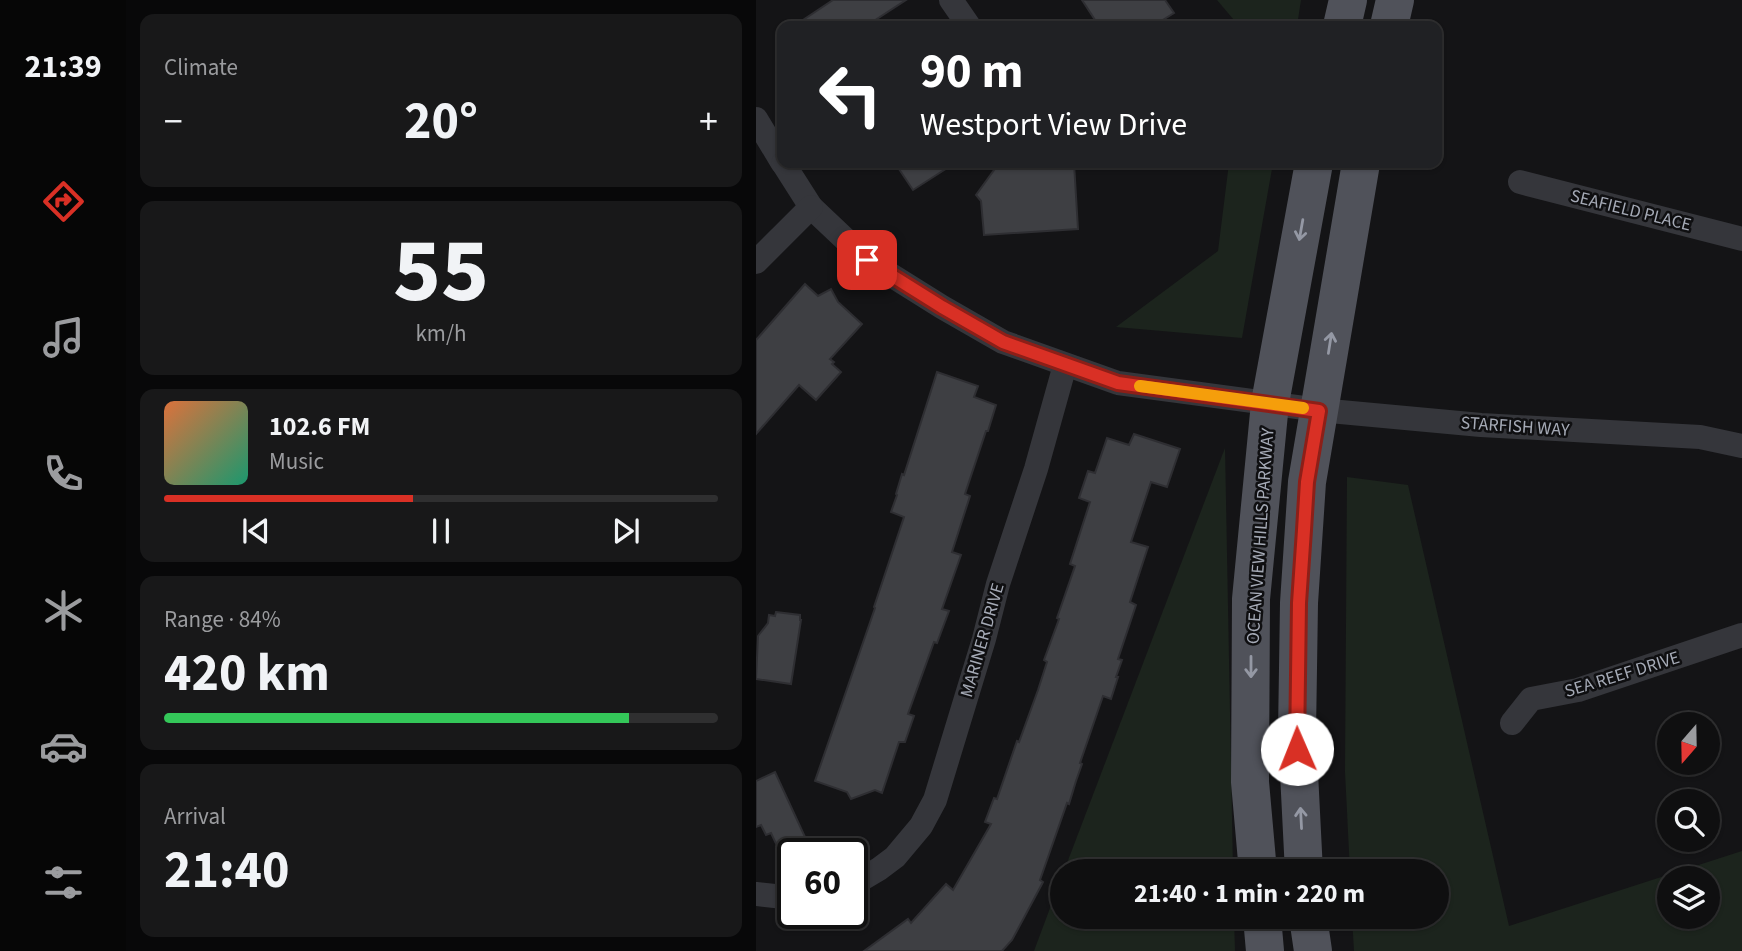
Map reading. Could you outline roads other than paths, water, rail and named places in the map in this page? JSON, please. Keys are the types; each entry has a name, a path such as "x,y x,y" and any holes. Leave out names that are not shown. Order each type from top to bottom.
{"main road":[{"path":"1343,21 1348,0"},
{"path":"1390,21 1395,0"},
{"name":"OCEAN VIEW HILLS PARKWAY","path":"1303,859 1297,733 1299,603 1307,482 1292,407 1314,168"},
{"name":"OCEAN VIEW HILLS PARKWAY","path":"1257,859 1250,782 1251,599 1292,407 1360,168"},
{"path":"1263,929 1265,951"},
{"path":"1310,929 1313,951"}],"street":[{"path":"951,0 966,21"},
{"name":"STARFISH WAY","path":"756,119 777,152"},
{"name":"STARFISH WAY","path":"787,168 811,207 867,260 1003,342 1118,383 1292,407 1481,425 1700,436 1742,446"},
{"name":"SEAFIELD PLACE","path":"1520,182 1742,239"},
{"path":"756,262 811,207"},
{"name":"MARINER DRIVE","path":"868,876 895,857 922,826 935,800 1065,365"},
{"name":"SEA REEF DRIVE","path":"1512,723 1531,699 1578,690 1742,635"},
{"path":"756,894 777,896"}]}
